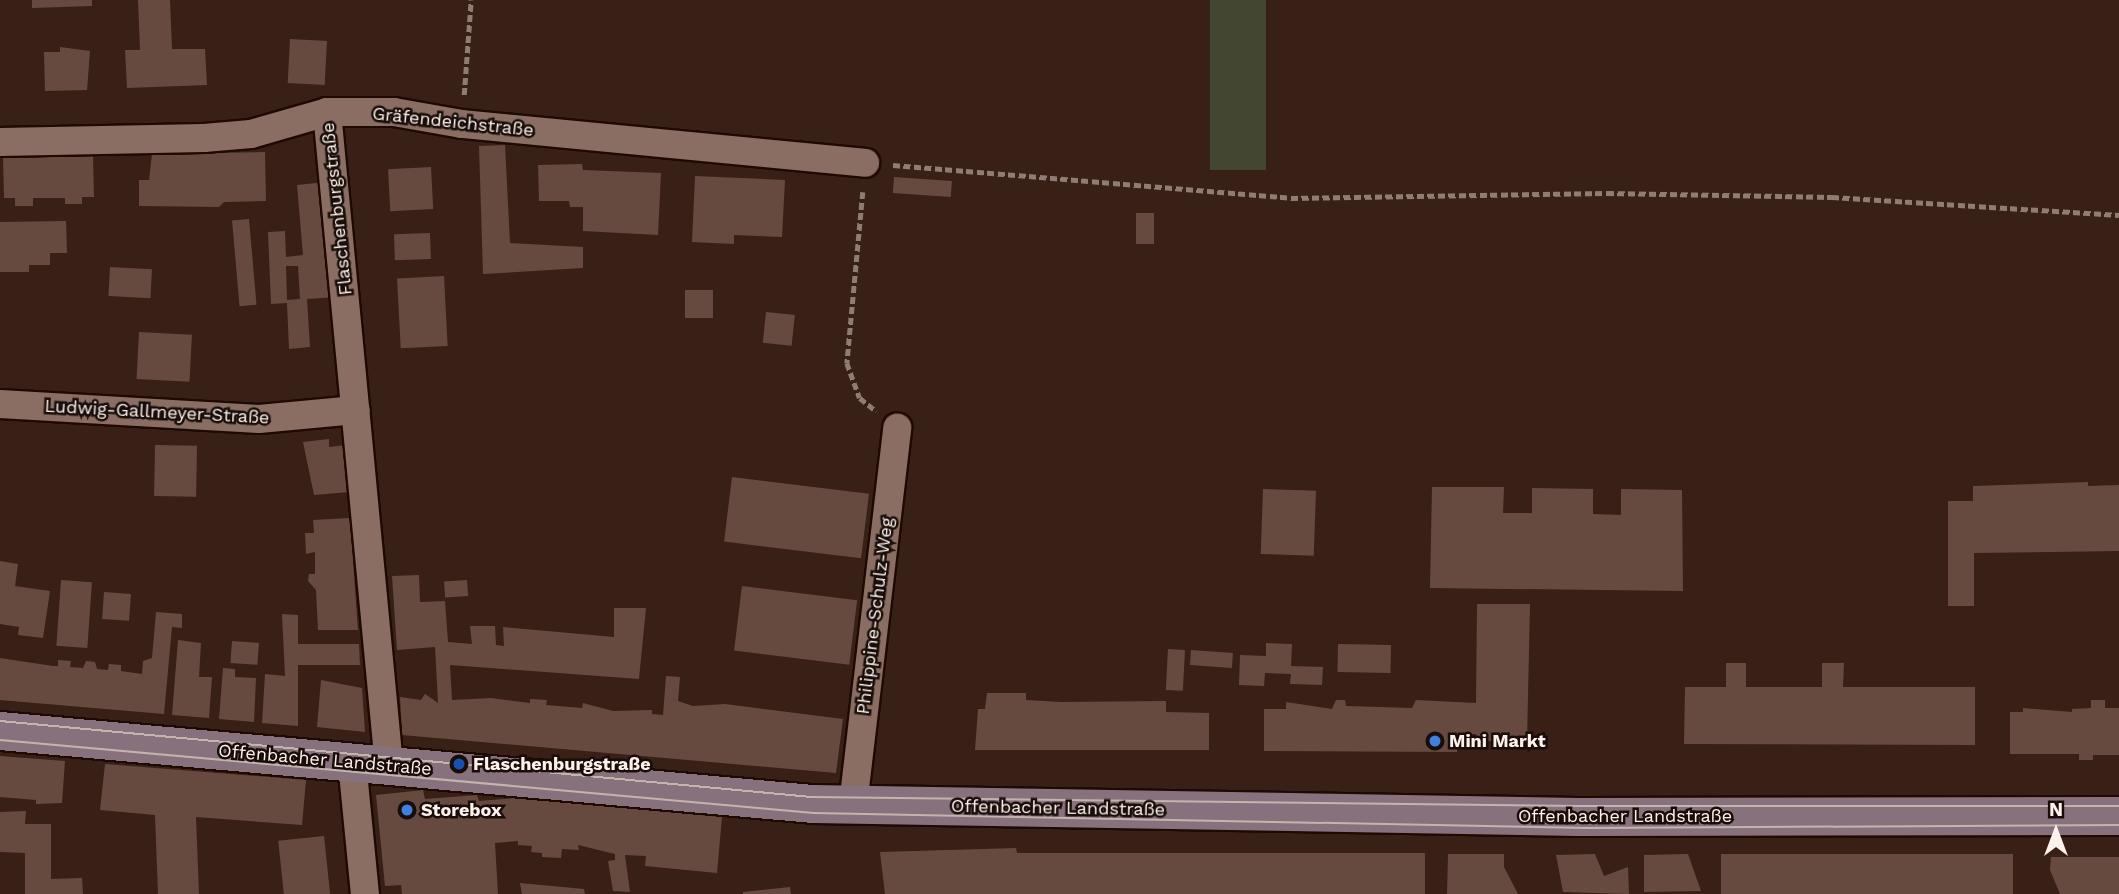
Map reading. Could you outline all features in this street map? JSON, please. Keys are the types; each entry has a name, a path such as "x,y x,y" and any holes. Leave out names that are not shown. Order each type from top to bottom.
{"main road":[{"name":"Offenbacher Landstraße","path":"0,731 853,805 1578,817 2119,816"}],"street":[{"name":"Gräfendeichstraße","path":"0,142 240,135 327,112 394,112 462,124 865,163"},
{"name":"Flaschenburgstraße","path":"327,112 389,765"},
{"name":"Ludwig-Gallmeyer-Straße","path":"0,404 259,419 356,410"},
{"name":"Philippine-Schulz-Weg","path":"853,805 897,428"},
{"path":"352,762 365,894"}],"path":[{"path":"462,124 471,0"},
{"path":"897,428 860,398 848,363 865,163 1292,198 1607,193 1832,197 2119,215"}],"green space":[{"path":"1210,0 1266,0 1266,170 1210,170"}],"building":[{"path":"32,0 92,0 92,6 32,8"},
{"path":"138,0 170,0 172,49 205,49 207,85 127,88 125,50 140,50"},
{"path":"290,39 327,41 325,85 288,83"},
{"path":"60,47 90,51 87,90 45,91 44,52 60,52"},
{"path":"505,145 510,243 583,247 583,268 483,274 479,146"},
{"path":"265,152 266,201 224,202 219,207 139,206 139,180 149,180 152,154"},
{"path":"93,156 94,197 82,197 82,204 65,204 65,198 33,198 33,206 15,206 15,198 4,198 3,157"},
{"path":"582,164 583,170 661,173 658,235 583,231 583,207 570,207 569,201 539,201 538,165"},
{"path":"431,167 433,209 390,211 388,169"},
{"path":"695,176 785,180 782,237 734,235 734,244 692,242"},
{"path":"894,177 952,181 951,197 893,193"},
{"path":"326,182 337,297 307,299 310,347 289,349 287,303 271,304 268,232 285,231 286,257 303,255 297,185","holes":["286,266 298,266 300,299 287,300"]},
{"path":"1136,213 1154,213 1154,244 1136,244"},
{"path":"249,219 256,305 240,306 232,220"},
{"path":"66,221 67,253 50,253 50,265 29,265 29,272 0,272 0,222"},
{"path":"430,233 431,259 395,260 394,234"},
{"path":"110,267 152,269 150,298 108,296"},
{"path":"444,276 448,346 401,348 397,278"},
{"path":"685,290 713,290 713,318 685,318"},
{"path":"766,312 795,315 792,346 763,343"},
{"path":"139,332 192,335 189,382 137,379"},
{"path":"329,439 329,447 346,445 349,492 314,495 303,442"},
{"path":"155,445 197,446 196,497 154,496"},
{"path":"732,477 869,494 861,558 724,542"},
{"path":"2088,482 2088,486 2119,485 2119,551 1974,553 1974,606 1948,606 1948,501 1973,501 1973,486"},
{"path":"1432,487 1504,487 1503,513 1532,513 1532,488 1593,489 1593,514 1621,515 1621,489 1682,490 1683,591 1430,588"},
{"path":"1263,489 1316,491 1314,556 1261,554"},
{"path":"350,518 358,630 318,630 316,590 308,581 309,574 315,574 315,552 306,554 305,533 314,533 313,520"},
{"path":"0,561 18,564 15,586 50,591 43,638 18,635 19,627 0,624"},
{"path":"419,575 420,602 445,601 448,642 472,644 470,626 495,626 496,645 504,646 503,627 614,637 614,608 646,608 639,679 450,665 452,700 491,698 530,703 530,699 547,700 546,705 582,708 583,703 613,711 652,710 652,714 663,715 666,676 680,677 678,701 693,706 725,704 843,719 836,773 402,735 400,697 421,700 425,694 438,703 435,647 397,650 392,576"},
{"path":"61,580 92,582 87,648 56,646"},
{"path":"467,580 468,596 445,598 444,582"},
{"path":"742,586 857,600 849,665 734,651"},
{"path":"104,592 131,594 129,621 102,619"},
{"path":"1477,604 1530,604 1527,741 1476,741 1476,734 1457,734 1457,752 1264,751 1264,709 1286,709 1286,702 1332,709 1336,700 1345,700 1346,706 1412,708 1416,700 1476,703"},
{"path":"156,612 182,614 182,628 172,627 164,714 0,700 0,658 53,666 58,666 58,660 71,661 70,667 83,668 86,661 95,662 97,669 108,670 109,664 121,665 121,671 142,674 143,661 152,658"},
{"path":"282,614 298,615 298,644 359,644 360,665 298,665 298,726 262,723 265,674 285,676"},
{"path":"178,640 201,643 199,677 212,677 209,718 172,715"},
{"path":"232,641 259,643 257,665 230,663"},
{"path":"1266,643 1292,644 1291,666 1323,667 1322,685 1290,684 1291,674 1265,673 1264,686 1239,685 1240,655 1266,656"},
{"path":"1338,644 1391,645 1391,673 1338,672"},
{"path":"1168,649 1185,650 1183,691 1166,690"},
{"path":"1191,650 1233,653 1232,668 1190,665"},
{"path":"1726,663 1746,663 1746,687 1822,687 1822,663 1844,663 1843,687 1975,687 1975,745 1684,744 1685,687 1726,687"},
{"path":"223,668 235,669 235,677 256,678 254,722 219,719"},
{"path":"321,680 362,688 365,732 317,727"},
{"path":"987,693 1026,693 1026,700 1061,702 1166,701 1166,712 1209,713 1209,750 975,750 978,709 985,709"},
{"path":"2091,700 2105,700 2105,708 2119,708 2119,755 2093,755 2093,760 2079,760 2079,754 2010,754 2010,712 2023,712 2023,708 2072,712 2072,709 2091,708"},
{"path":"0,756 65,761 62,803 36,804 36,800 0,797"},
{"path":"105,764 306,780 302,825 196,817 199,894 158,894 155,815 100,810"},
{"path":"423,790 425,799 477,795 479,801 515,798 722,817 717,873 645,866 646,856 625,855 630,892 613,891 608,861 615,860 615,854 578,845 579,850 562,849 561,858 542,857 542,853 531,852 532,846 518,845 518,841 495,843 498,894 402,894 401,885 385,886 376,795"},
{"path":"26,811 25,824 51,824 51,879 82,878 83,894 25,894 25,853 0,852 0,812"},
{"path":"324,836 330,894 284,894 278,841"},
{"path":"1016,848 1017,853 1425,853 1425,894 885,894 880,852"},
{"path":"1448,854 1504,854 1504,867 1518,894 1447,894"},
{"path":"1595,854 1604,876 1628,867 1629,894 1563,892 1556,855"},
{"path":"1688,854 1701,891 1644,892 1644,855"},
{"path":"1721,854 2013,854 2013,894 1721,894"},
{"path":"2051,857 2119,857 2119,894 2060,894 2050,870"},
{"path":"520,883 584,889 585,894 522,894"},
{"path":"790,887 791,894 743,894 743,892"}],"tram line":[{"path":"0,721 812,797 1579,806 2119,806"},
{"path":"0,740 814,813 1587,828 2119,825"}],"place":[{"name":"Mini Markt","path":"1435,741"},
{"name":"Flaschenburgstraße","path":"459,764"},
{"name":"Storebox","path":"407,810"}]}
